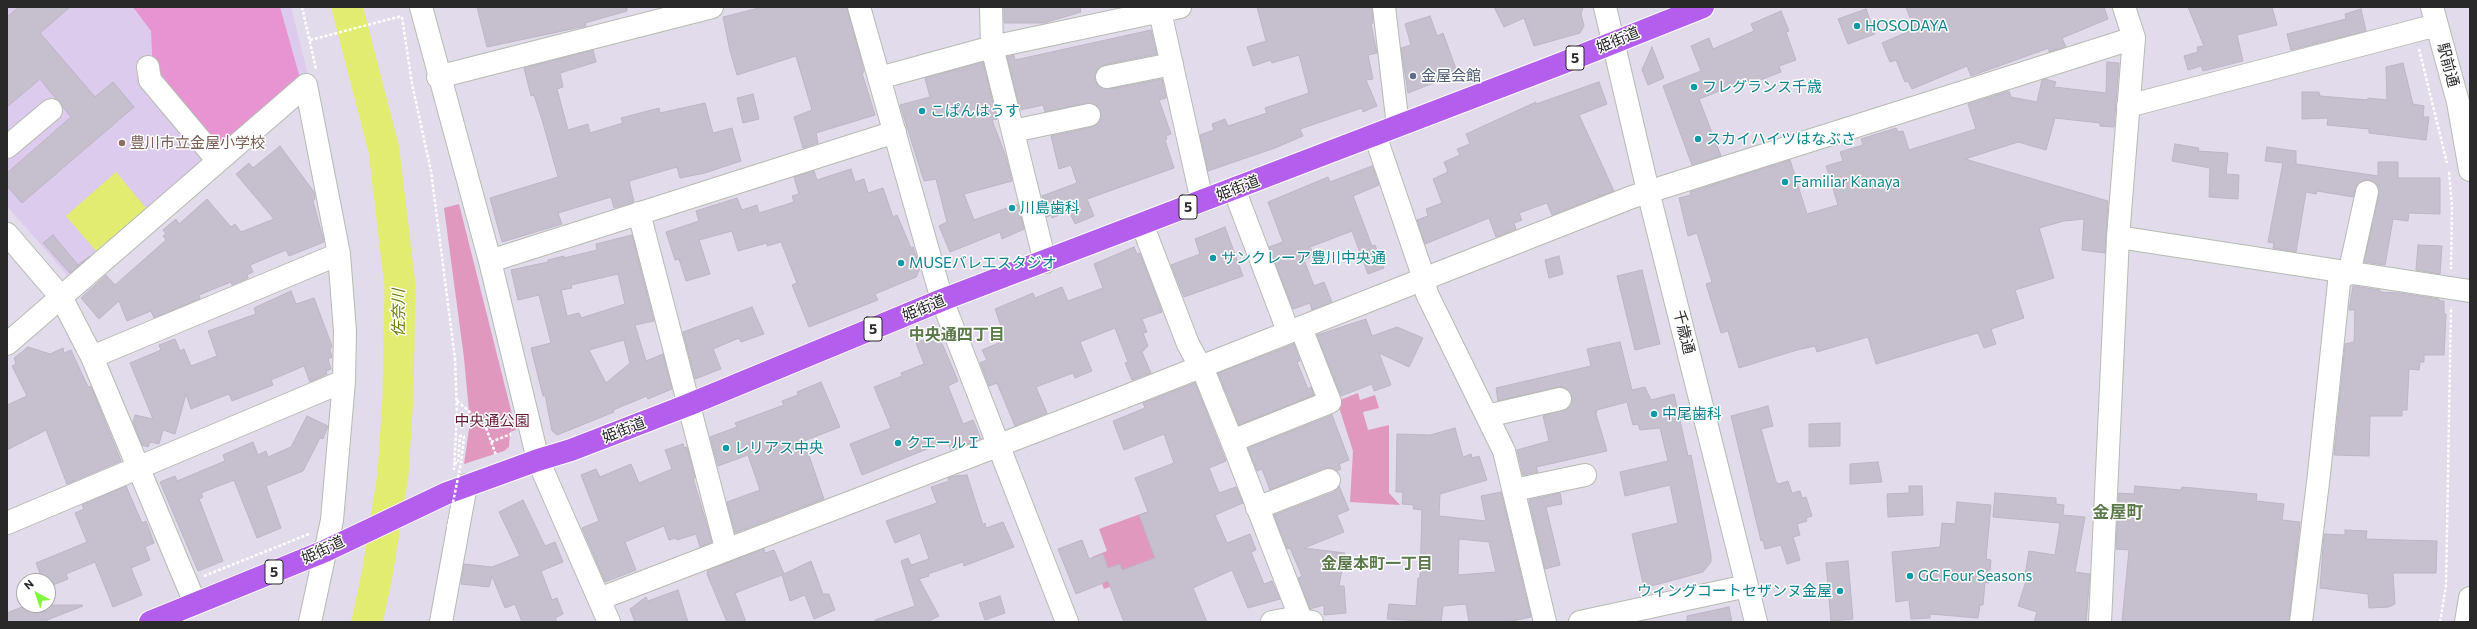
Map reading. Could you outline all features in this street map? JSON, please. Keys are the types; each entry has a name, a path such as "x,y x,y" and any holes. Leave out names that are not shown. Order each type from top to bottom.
{"main road":[{"name":"姫街道","path":"150,622 325,551 455,484 572,450 688,405 942,300 1045,262 1704,7"}],"street":[{"path":"438,77 712,7"},
{"path":"859,7 942,300 1067,622"},
{"path":"991,7 992,47 1045,262"},
{"path":"1384,7 1398,126"},
{"name":"千歳通","path":"1605,7 1612,43 1648,191 1756,622"},
{"path":"2100,622 2118,238 2134,38 2124,7"},
{"path":"879,78 992,47 1167,8 1172,64 1202,201"},
{"path":"411,12 438,77 490,261 538,460 609,622"},
{"path":"2128,106 2414,31 2435,16"},
{"name":"駅前通","path":"2435,16 2464,101 2470,170"},
{"path":"598,599 726,548 1200,367 1648,191 2134,38"},
{"path":"1107,77 1172,64"},
{"path":"148,68 150,80 218,161"},
{"path":"7,344 306,85 339,254 345,331 344,381 332,520 310,622"},
{"path":"7,147 51,110"},
{"path":"1013,131 1089,115"},
{"path":"490,261 895,132"},
{"path":"1375,135 1427,294 1504,451 1545,622"},
{"path":"1232,441 1330,402 1295,330 1234,189"},
{"path":"2301,622 2344,274 2367,192"},
{"path":"639,213 726,548"},
{"path":"1142,224 1188,344 1200,367 1232,441 1257,508 1305,621 1272,622"},
{"path":"7,234 61,297 92,358 195,603"},
{"path":"2118,238 2344,274 2470,291"},
{"path":"92,358 339,254"},
{"path":"7,523 344,381"},
{"path":"1487,416 1560,399"},
{"path":"1514,490 1585,475"},
{"path":"1257,508 1329,480"},
{"path":"441,622 455,484"},
{"path":"1580,622 1747,586"},
{"path":"2466,622 2470,598"}],"path":[{"path":"310,40 411,12 412,84 430,171 449,314 457,401 454,463 455,484"},
{"path":"2414,31 2435,109 2448,169 2452,206 2451,275 2447,280 2447,297 2451,306 2446,586 2440,622"},
{"path":"457,401 485,425 495,452"},
{"path":"491,442 509,435"},
{"path":"448,527 461,463 464,436 460,436 458,463 454,463"},
{"path":"200,578 314,531"}],"shaded area":[{"name":"豊川市立金屋小学校","path":"7,7 291,7 309,79 76,285 7,206"},
{"path":"133,7 280,7 300,78 217,148 153,73 151,31"},
{"path":"116,172 146,208 96,251 66,216"}],"green space":[{"name":"中央通公園","path":"459,204 516,430 510,432 509,447 504,451 464,464 470,422 464,358 444,208"},
{"path":"1358,393 1360,400 1375,395 1379,408 1363,412 1368,430 1389,425 1389,493 1400,505 1350,502 1353,451 1337,401"},
{"path":"1146,512 1166,566 1104,589 1092,557 1107,551 1099,529"}],"building":[{"path":"19,7 70,7 40,33 95,97 113,82 134,107 22,203 7,186 7,173 71,117 40,79 7,107 7,17"},
{"path":"477,7 627,7 627,11 585,23 586,26 487,47"},
{"path":"763,7 847,7 864,72 862,73 875,115 816,133 818,143 803,148 794,117 812,110 796,56 737,75 730,51 723,17"},
{"path":"1004,7 1080,7 1081,12 1044,23 1004,23"},
{"path":"1257,7 1372,7 1373,23 1371,24 1377,53 1368,55 1373,79 1366,80 1377,106 1363,112 1362,108 1300,129 1303,136 1275,148 1208,171 1200,135 1214,130 1212,124 1225,119 1228,126 1267,113 1265,108 1309,93 1299,55 1272,63 1271,60 1253,66 1247,47 1266,41"},
{"path":"1494,7 1583,7 1581,14 1584,26 1580,33 1534,46 1524,18 1504,27"},
{"path":"1906,7 2104,7 2108,19 2062,38 2066,47 2049,52 2049,48 1971,76 1967,66 1912,89 1908,81 1905,82 1896,60 1890,62 1882,43 1914,29"},
{"path":"2188,7 2272,7 2277,25 2237,35 2243,61 2203,71 2201,66 2188,70 2184,56 2198,52 2197,47 2204,46"},
{"name":"HOSODAYA","path":"1866,9 1875,34 1848,44 1838,19"},
{"path":"2361,9 2366,31 2291,50 2287,34 2346,19 2345,14"},
{"path":"1781,11 1789,31 1786,32 1796,60 1779,66 1781,72 1750,84 1748,80 1699,99 1721,156 1692,165 1663,86 1701,71 1691,46 1709,38 1713,49 1754,31 1751,24"},
{"path":"1430,16 1437,36 1443,33 1459,77 1445,82 1444,79 1408,93 1401,48 1411,45 1405,24"},
{"path":"1151,30 1157,54 1104,65 1095,73 1095,79 1098,86 1109,89 1162,79 1166,98 1159,100 1171,134 1166,136 1167,139 1165,140 1174,168 1087,199 1094,216 1075,224 1069,211 1052,218 1051,215 1047,217 1042,196 1077,183 1071,165 1059,169 1051,136 1092,127 1101,119 1101,112 1098,106 1087,103 1045,112 1043,105 1020,110 1007,57 1014,55 1015,60"},
{"path":"1652,47 1664,78 1648,85 1642,70"},
{"path":"593,50 596,62 560,73 563,87 557,89 568,130 588,124 590,133 623,123 621,118 659,108 660,113 705,103 713,133 732,128 741,161 705,173 680,178 677,167 629,181 634,202 614,208 611,197 558,213 562,224 502,242 490,198 558,177 543,123 534,95 531,96 524,68"},
{"path":"983,62 997,119 992,120 1006,157 1012,181 964,194 974,220 1018,204 1024,229 1002,239 1000,232 950,252 939,226 947,222 936,179 924,181 900,105 930,97 925,78"},
{"path":"2107,62 2119,63 2114,127 2100,126 2100,123 2055,118 2046,150 2018,142 1965,159 2108,201 2105,253 2082,250 2084,219 2064,221 2039,228 2054,278 2015,290 2024,318 1991,329 1996,344 1984,348 1978,333 1876,364 1868,337 1817,352 1815,346 1797,350 1739,368 1728,331 1721,333 1706,284 1712,282 1697,233 1688,236 1679,198 1691,195 1690,192 1790,160 1807,214 1838,205 1826,166 1843,161 1840,152 1863,145 1861,139 1896,128 1898,132 1903,131 1909,150 1976,129 1968,104 2009,91 2011,97 2037,102 2042,80 2045,79 2056,82 2054,87 2106,93"},
{"path":"2403,63 2413,104 2424,106 2423,117 2429,117 2426,140 2369,133 2369,129 2327,125 2328,118 2302,119 2302,92 2319,92 2320,96 2387,100 2386,67"},
{"path":"1599,82 1607,104 1579,115 1614,191 1552,215 1547,203 1519,213 1522,220 1514,223 1516,229 1496,237 1489,218 1425,244 1417,220 1428,216 1426,209 1442,203 1433,179 1448,172 1444,162 1460,155 1457,149 1470,144 1466,134 1536,102 1536,104"},
{"path":"753,94 759,119 743,123 737,98"},
{"path":"2175,144 2199,148 2198,151 2228,153 2226,174 2239,175 2238,199 2209,197 2210,168 2172,161"},
{"path":"280,146 314,192 315,199 313,201 324,242 289,256 286,250 250,265 253,272 247,275 248,278 232,285 231,282 199,295 200,299 154,318 151,311 127,321 119,301 99,319 81,298 106,275 115,285 166,240 163,236 166,234 163,230 176,219 179,224 207,199 231,227 235,224 241,232 274,219 236,174 249,163 253,168"},
{"path":"2267,147 2296,151 2296,164 2378,176 2378,162 2398,162 2398,178 2440,178 2440,214 2409,213 2408,221 2393,219 2385,265 2364,262 2379,194 2375,183 2364,180 2358,184 2353,197 2317,191 2316,194 2306,192 2296,252 2273,248 2274,243 2268,242 2283,163 2265,161"},
{"path":"1372,166 1379,185 1353,196 1372,246 1375,245 1384,268 1368,274 1352,231 1310,247 1314,256 1304,260 1314,286 1324,282 1332,302 1312,310 1310,303 1293,309 1269,247 1283,242 1268,202 1328,177 1330,182"},
{"path":"851,169 855,182 864,179 868,193 883,188 893,217 897,215 911,248 913,247 920,268 916,277 875,294 878,300 809,327 792,285 797,283 781,242 767,246 767,243 738,251 732,231 699,240 710,274 686,281 679,259 675,260 666,232 699,221 696,211 737,198 742,210 757,205 759,213 794,202 792,196 799,194 794,177 814,171 817,180"},
{"name":"サンクレーア豊川中央通","path":"1225,227 1243,276 1184,297 1171,265 1200,254 1195,239"},
{"path":"53,235 78,265 90,256 70,273 43,243"},
{"path":"632,235 654,321 635,325 646,361 663,354 672,389 648,399 647,396 613,410 614,412 557,435 552,431 545,395 543,396 531,348 551,343 539,295 518,300 511,270 548,262 548,260 564,256 564,258 597,250 596,244","holes":["618,274 625,304 581,318 579,313 567,316 561,290 572,288 571,285","624,340 630,363 606,383 589,350"]},
{"path":"2418,245 2442,246 2440,274 2416,270"},
{"path":"1134,247 1137,254 1140,253 1162,312 1142,319 1147,332 1143,333 1148,346 1142,352 1151,373 1132,380 1125,363 1128,362 1115,328 1080,342 1092,371 1075,378 1073,373 1036,387 1047,413 1015,426 997,383 989,386 980,363 987,360 982,350 1006,340 995,309 1033,293 1035,298 1062,287 1068,301 1103,288 1094,264"},
{"path":"1559,256 1563,274 1549,278 1545,260"},
{"path":"1642,270 1660,344 1635,350 1617,276"},
{"path":"2353,286 2380,290 2380,292 2400,293 2439,299 2439,301 2444,301 2444,314 2446,314 2444,355 2424,355 2424,362 2420,362 2419,370 2409,369 2407,410 2402,410 2402,416 2370,416 2369,456 2334,455 2345,344 2354,342 2355,310 2349,310"},
{"path":"291,291 296,304 314,298 332,346 330,350 332,357 328,359 331,369 326,371 327,374 310,382 304,366 271,380 273,385 232,401 229,394 191,409 186,394 175,434 163,430 159,444 150,442 148,447 142,445 133,422 135,415 153,419 130,363 161,350 159,345 175,339 180,351 184,349 191,366 217,356 208,331 256,314 254,308"},
{"path":"752,307 764,334 741,342 739,338 713,349 721,369 695,379 683,332"},
{"path":"1366,319 1372,336 1397,327 1423,338 1409,367 1379,353 1391,385 1374,391 1372,384 1341,396 1317,335"},
{"path":"938,334 958,381 948,386 963,424 973,420 981,439 951,450 947,441 862,475 850,444 891,428 874,387 902,376 901,373 924,364 916,343"},
{"path":"1620,342 1632,390 1645,387 1651,400 1674,394 1688,456 1691,455 1711,555 1711,562 1703,572 1644,588 1632,534 1678,523 1670,485 1625,496 1620,472 1668,461 1660,428 1640,430 1638,424 1633,425 1627,402 1597,410 1596,414 1607,451 1536,467 1538,472 1523,475 1517,450 1549,441 1543,416 1568,408 1572,403 1572,396 1564,387 1558,387 1498,401 1496,388 1591,366 1587,349"},
{"path":"1294,344 1300,361 1297,362 1308,389 1311,387 1314,395 1239,425 1218,373"},
{"path":"28,347 50,354 63,348 64,353 71,350 88,387 91,386 121,461 67,484 46,430 7,450 7,405 27,396 12,366 16,364 14,358"},
{"path":"821,382 840,427 804,441 824,499 735,533 727,502 760,490 748,455 718,466 710,437 737,427 735,423 784,405 782,401 798,395 797,392"},
{"path":"1195,383 1226,461 1209,468 1219,493 1236,487 1243,503 1215,515 1227,543 1250,534 1256,550 1251,552 1264,584 1272,581 1280,599 1248,608 1232,570 1193,588 1207,622 1124,622 1108,581 1076,594 1058,549 1082,540 1089,559 1103,554 1108,568 1120,564 1122,570 1155,558 1139,515 1148,512 1135,478 1174,463 1164,434 1124,450 1113,421 1145,408 1143,403"},
{"path":"1768,406 1773,426 1761,429 1776,482 1779,484 1788,481 1792,493 1800,491 1802,498 1806,497 1812,516 1806,518 1807,521 1797,524 1800,535 1793,537 1800,560 1787,564 1781,545 1765,549 1763,540 1761,541 1731,416"},
{"path":"1332,415 1349,460 1339,464 1341,469 1337,471 1331,468 1324,468 1270,490 1262,469 1257,471 1248,448"},
{"path":"307,416 328,426 323,439 320,438 303,471 266,486 281,528 257,538 234,480 201,493 203,497 199,499 223,561 198,571 160,482 175,476 177,481 225,461 223,455 253,442 258,455 266,451 268,457 291,447"},
{"path":"1840,423 1840,446 1809,447 1809,424"},
{"path":"1455,428 1463,457 1471,454 1472,458 1479,456 1487,480 1440,494 1439,516 1486,521 1481,496 1501,492 1531,617 1507,622 1469,622 1466,604 1443,606 1441,622 1387,619 1389,604 1416,606 1418,578 1420,578 1422,510 1413,509 1414,505 1402,504 1403,492 1396,492 1397,434 1430,435","holes":["1459,539 1489,542 1496,572 1458,575"]},
{"path":"683,444 684,448 687,447 695,478 693,478 712,542 700,547 696,534 677,540 676,538 669,540 664,526 625,542 636,570 605,582 582,528 599,521 581,475 596,469 600,477 631,464 639,483 672,469 665,450"},
{"path":"1878,462 1882,482 1850,484 1850,464"},
{"path":"967,475 983,525 985,523 986,528 1003,522 1014,547 964,566 963,562 928,574 929,576 919,579 939,616 927,622 875,622 875,620 915,606 901,561 908,558 911,565 929,559 920,533 895,543 886,521 937,503 931,487 949,481 948,478"},
{"path":"126,486 142,523 146,521 154,543 145,547 150,560 131,568 142,595 113,607 95,562 66,574 68,579 56,584 56,573 40,573 36,563 87,542 75,513 84,509 82,505"},
{"path":"1339,486 1349,510 1337,515 1344,532 1304,548 1345,553 1339,586 1344,586 1346,613 1324,615 1324,605 1310,609 1298,578 1302,576 1290,548 1287,549 1274,515 1334,492"},
{"path":"1909,486 1922,486 1923,515 1888,517 1887,494 1909,493"},
{"path":"2135,486 2181,490 2182,487 2257,494 2256,501 2284,504 2282,520 2300,522 2289,622 2122,622 2129,550 2116,549 2119,493 2134,494"},
{"path":"1560,493 1562,504 1546,507 1560,565 1545,569 1529,500"},
{"path":"1995,493 2056,498 2056,504 2064,505 2063,515 2085,517 2075,572 2090,574 2086,622 2034,622 2037,612 2018,606 2028,575 2025,575 2029,551 2055,555 2060,523 1993,517"},
{"path":"523,500 545,546 555,542 563,562 541,571 552,600 557,598 563,614 555,618 557,622 522,622 515,604 505,608 492,576 489,587 461,584 464,564 492,567 520,556 499,512"},
{"path":"1957,502 1991,505 1986,559 1991,560 1989,583 1985,582 1983,605 1980,605 1978,618 1930,614 1930,618 1911,619 1909,600 1896,602 1892,552 1940,547 1942,523 1955,524"},
{"path":"2345,530 2367,531 2366,539 2437,541 2436,573 2393,573 2395,604 2389,607 2369,608 2368,594 2320,588 2324,534 2345,535"},
{"path":"764,549 765,553 774,550 784,574 811,561 823,594 829,594 835,610 814,619 805,595 790,601 782,575 735,593 746,622 727,622 707,574 708,570"},
{"name":"ウィングコートセザンヌ金屋","path":"1848,561 1853,619 1831,621 1826,563"},
{"path":"678,590 688,622 635,622 630,609 646,597 648,601"},
{"path":"1000,596 1005,613 985,620 979,603"},
{"path":"56,605 83,606 42,622 7,622 7,613 16,609 16,613 56,613"},
{"path":"1729,607 1732,622 1687,622 1687,616"}],"waterway":[{"name":"佐奈川","path":"347,7 384,150 400,286 398,394 393,475 377,575 367,622"}],"place":[{"name":"HOSODAYA","path":"1857,26"},
{"name":"金屋会館","path":"1413,76"},
{"name":"フレグランス千歳","path":"1694,87"},
{"name":"こぱんはうす","path":"922,111"},
{"name":"スカイハイツはなぶさ","path":"1698,139"},
{"name":"豊川市立金屋小学校","path":"122,143"},
{"name":"Familiar Kanaya","path":"1785,182"},
{"name":"川島歯科","path":"1012,208"},
{"name":"サンクレーア豊川中央通","path":"1213,258"},
{"name":"MUSEバレエスタジオ","path":"901,263"},
{"name":"中尾歯科","path":"1654,414"},
{"name":"クエールＩ","path":"898,443"},
{"name":"レリアス中央","path":"726,448"},
{"name":"GC Four Seasons","path":"1910,576"},
{"name":"ウィングコートセザンヌ金屋","path":"1840,591"}],"district":[{"name":"中央通四丁目","path":"957,335"},
{"name":"金屋町","path":"2118,512"},
{"name":"金屋本町一丁目","path":"1377,564"}]}
